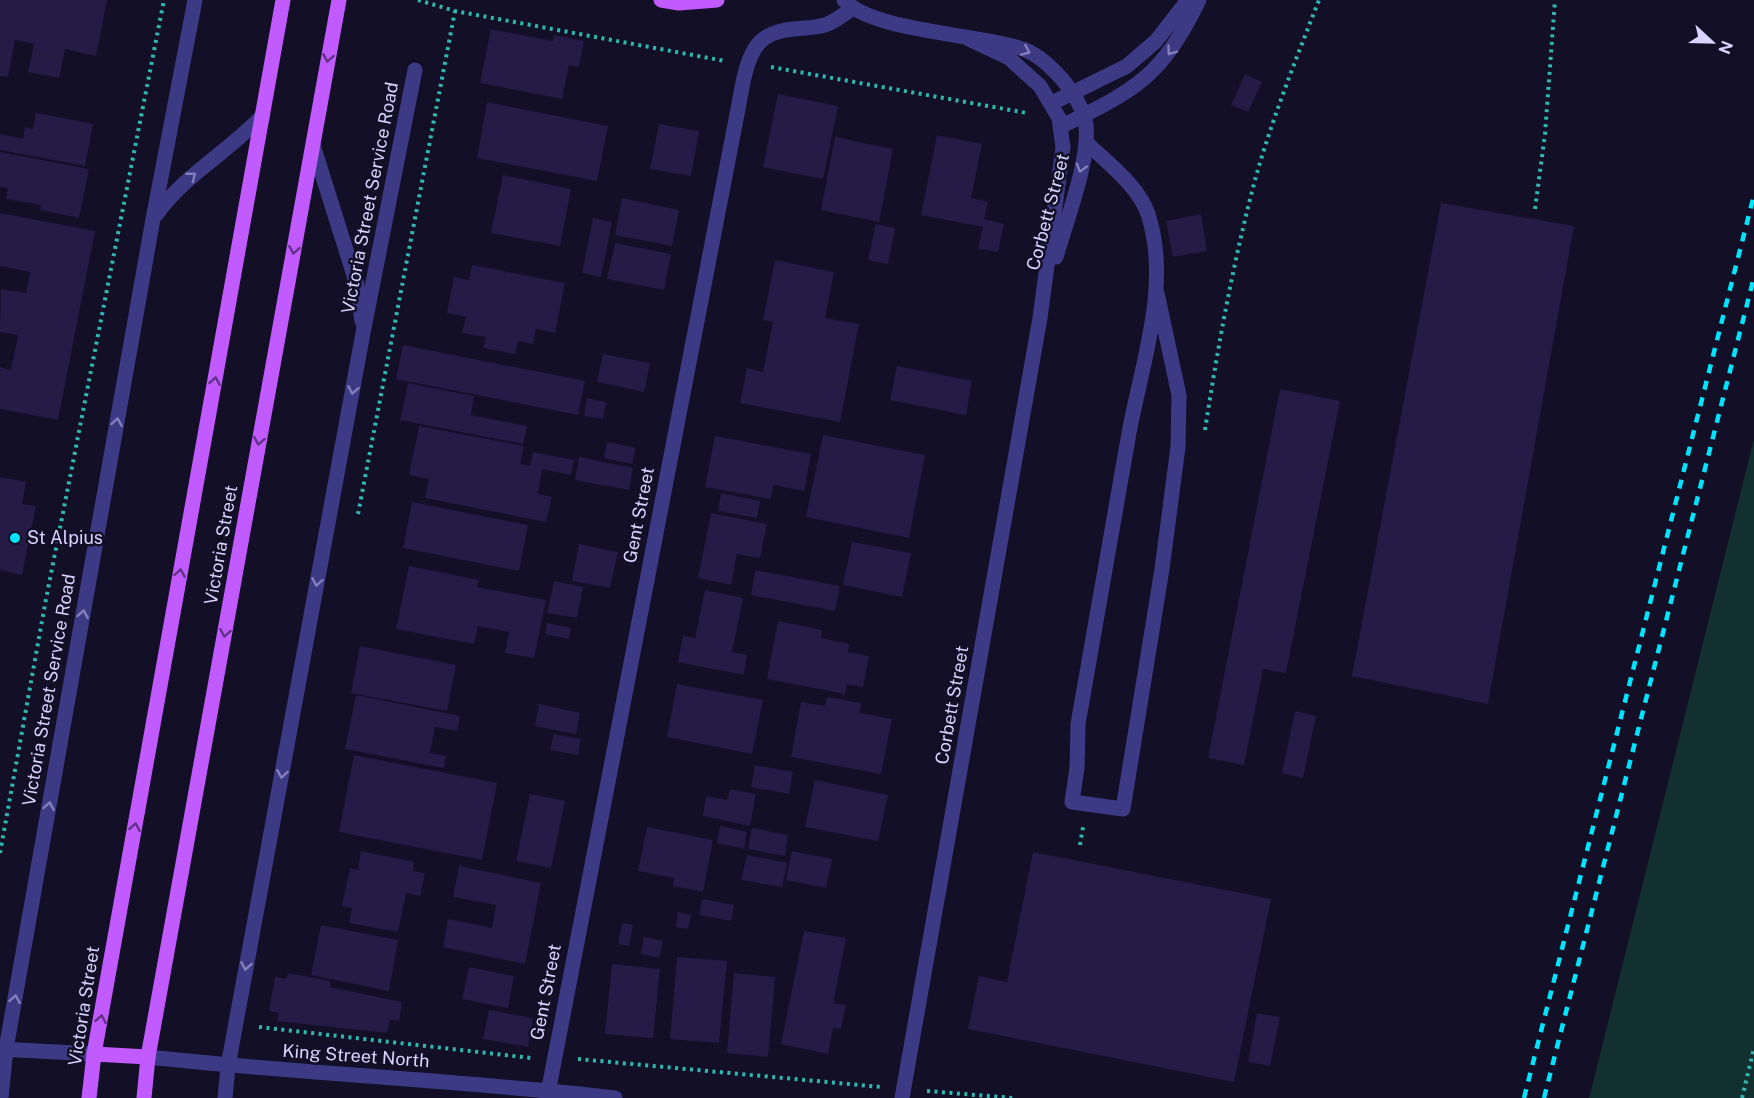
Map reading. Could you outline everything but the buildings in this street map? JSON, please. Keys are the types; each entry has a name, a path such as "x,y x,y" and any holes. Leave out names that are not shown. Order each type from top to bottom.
{"main road":[{"name":"Victoria Street","path":"89,1098 94,1054 283,0"},
{"name":"Victoria Street","path":"144,1098 148,1057 339,0"},
{"path":"662,0 678,3 717,0"},
{"name":"King Street North","path":"94,1054 148,1057"}],"street":[{"name":"Victoria Street Service Road","path":"1,1098 3,1049 153,219 195,0"},
{"path":"1052,103 1127,66 1144,53 1188,0"},
{"name":"Corbett Street","path":"1062,126 1130,90 1155,70 1176,45 1199,0"},
{"name":"Gent Street","path":"547,1094 749,64 756,47 765,38 786,30 829,24 848,4"},
{"path":"848,4 883,20 969,39"},
{"name":"Corbett Street","path":"969,39 1008,44 1031,52 1057,73 1073,92 1084,115 1086,142 1040,318"},
{"name":"Corbett Street","path":"903,1094 1040,318 1062,156 1062,126 1052,103 1040,86 1009,58 969,39"},
{"name":"Victoria Street Service Road","path":"225,1098 228,1066 363,333 415,70"},
{"name":"Victoria Street Service Road","path":"153,219 184,182 244,135 263,115"},
{"path":"1086,142 1135,191 1144,204 1155,243 1157,293 1179,395 1178,447 1161,580 1123,809 1072,802 1077,768 1078,724 1131,423 1157,293"},
{"name":"Victoria Street Service Road","path":"313,145 357,285 363,333"},
{"path":"3,1049 94,1054"},
{"name":"King Street North","path":"148,1057 228,1066 615,1098"}],"path":[{"path":"0,853 46,599 164,0"},
{"path":"418,0 455,12 550,27 709,59 1030,113 1029,102 1040,86"},
{"path":"1204,440 1230,282 1251,195 1275,118 1319,0"},
{"path":"1534,209 1545,134 1555,0"},
{"path":"258,1027 527,1058 553,1058 903,1094 1013,1098"},
{"path":"1742,1098 1754,1048"}],"green space":[{"path":"1754,439 1754,1098 1589,1098"}],"railway":[{"path":"1524,1098 1754,195"},
{"path":"1544,1098 1754,277"}],"place":[{"name":"St Alpius","path":"15,538"}]}
